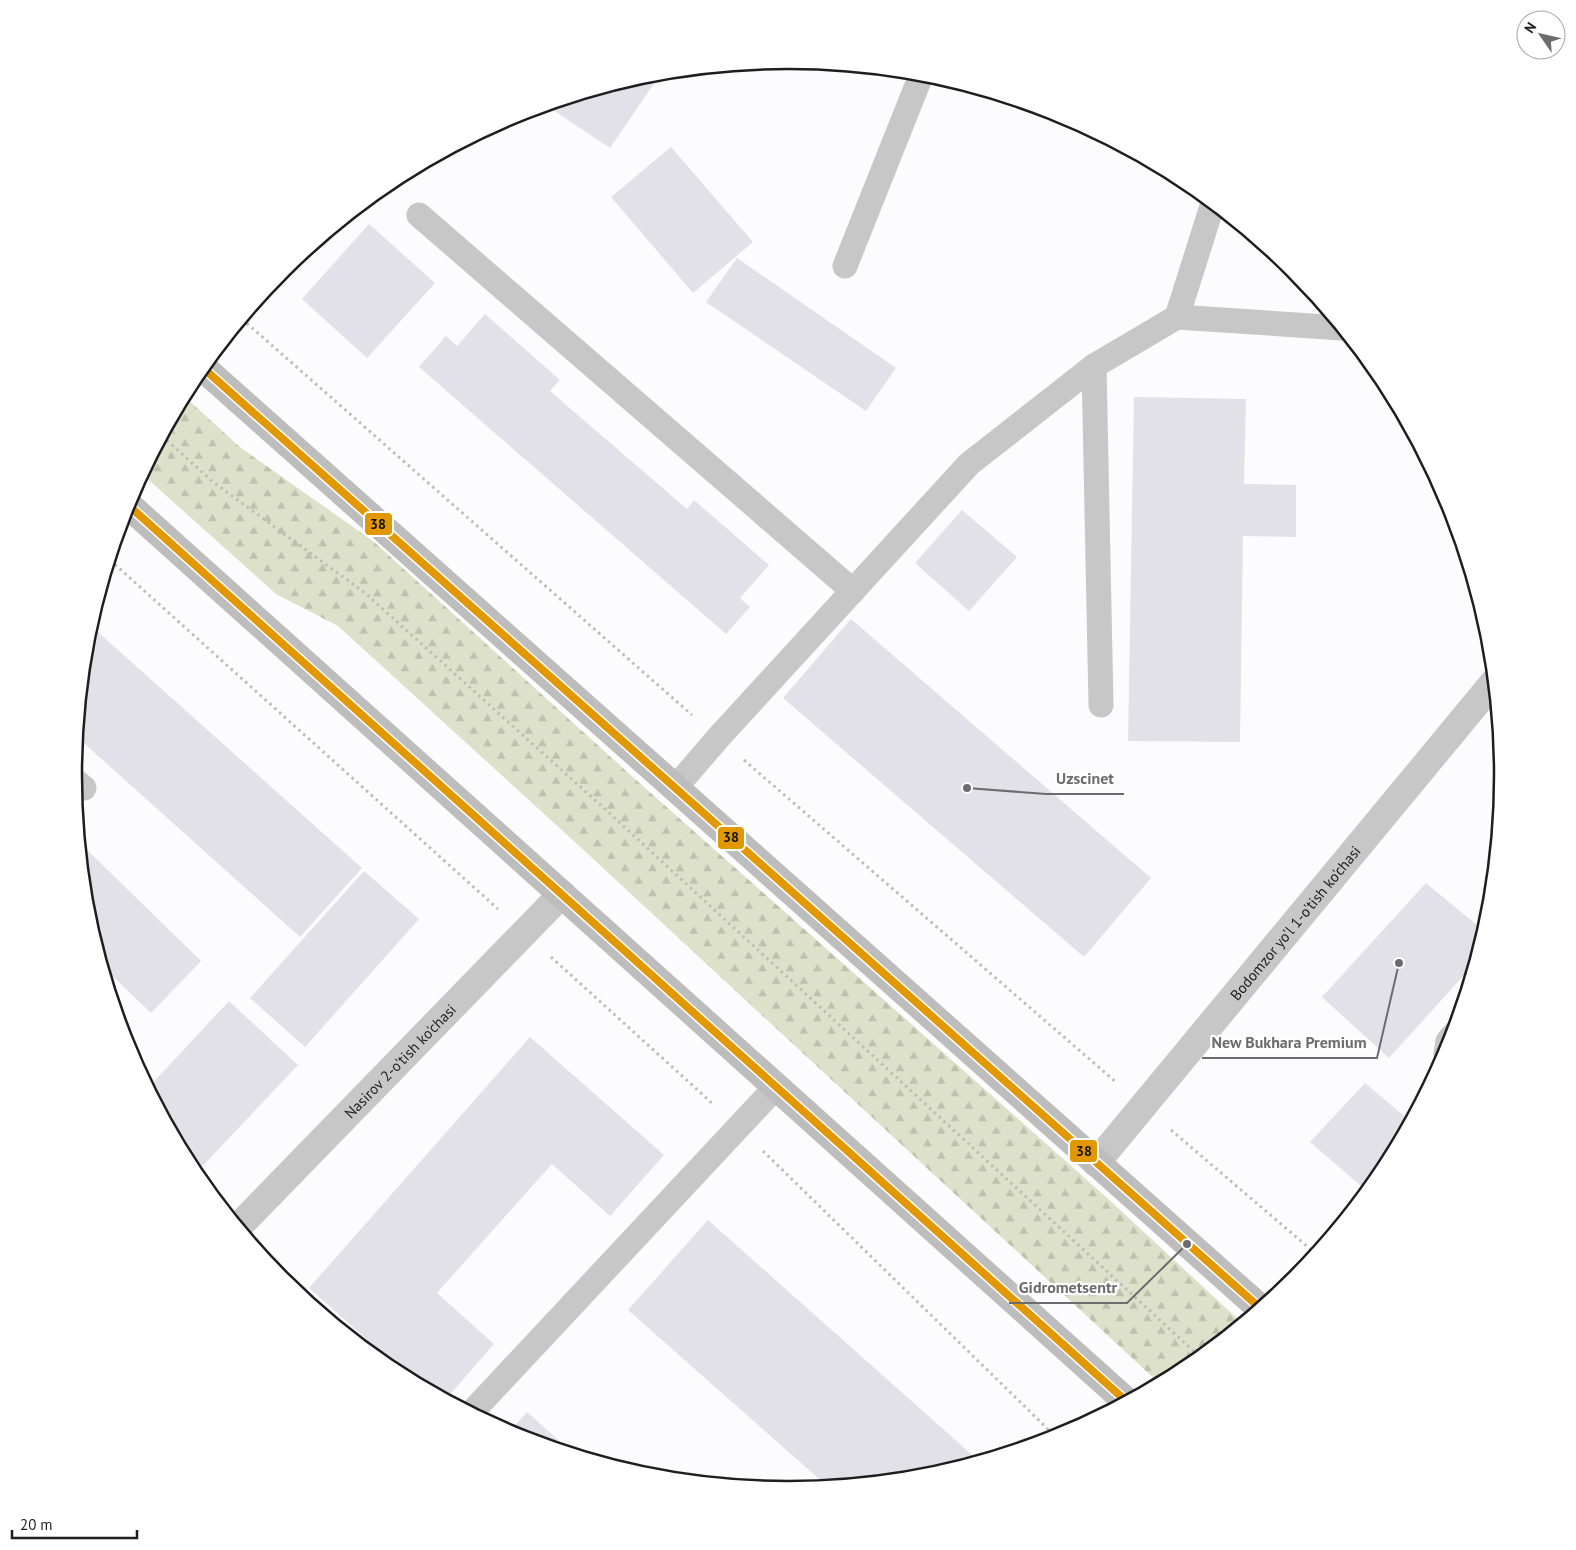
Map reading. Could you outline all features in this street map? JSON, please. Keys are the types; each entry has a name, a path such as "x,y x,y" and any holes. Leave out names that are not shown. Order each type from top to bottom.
{"main road":[{"path":"208,373 1256,1304"},
{"path":"134,510 1122,1397"}],"street":[{"name":"Bodomzor yo'l 1-o'tish ko'chasi","path":"1096,1162 1489,689"},
{"name":"Nasirov 2-o'tish ko'chasi","path":"242,1223 562,894"}],"lane":[{"path":"845,266 919,81"},
{"path":"1177,317 1211,210"},
{"path":"419,215 853,591"},
{"path":"675,788 718,738 969,464 1094,366 1177,317 1334,327"},
{"path":"1094,366 1101,705"},
{"path":"476,1408 776,1087"}],"path":[{"path":"246,323 718,738 1142,1106 1311,1250"},
{"path":"167,440 213,482 372,599 613,817 1194,1352"},
{"path":"114,564 739,1127 1049,1431"}],"green space":[{"path":"189,401 241,448 373,541 635,779 1105,1196 1238,1319 1218,1335 1154,1379 576,843 338,626 276,594 148,479 176,422"}],"building":[{"path":"655,81 610,148 552,109 605,93"},
{"path":"671,147 753,242 693,293 611,197"},
{"path":"369,224 435,283 367,358 302,299"},
{"path":"737,258 896,368 866,411 706,302"},
{"path":"485,314 560,380 550,391 687,509 694,500 769,565 740,598 750,607 726,634 419,367 446,336 457,346"},
{"path":"1134,397 1246,399 1244,484 1296,485 1296,537 1243,536 1240,742 1128,741"},
{"path":"962,510 1017,557 969,611 915,563"},
{"path":"851,619 1151,878 1084,957 783,698"},
{"path":"97,631 362,868 300,937 83,742 88,683"},
{"path":"86,849 201,961 151,1013 111,975 95,913"},
{"path":"364,871 419,919 305,1047 250,998"},
{"path":"1426,883 1478,926 1465,974 1389,1058 1322,997"},
{"path":"229,1001 298,1065 201,1167 176,1128 153,1083"},
{"path":"530,1037 664,1155 610,1216 552,1164 437,1293 494,1344 450,1395 435,1387 378,1349 309,1288"},
{"path":"1365,1083 1406,1117 1361,1186 1310,1142"},
{"path":"708,1220 974,1456 926,1468 880,1475 821,1480 628,1310"},
{"path":"527,1412 564,1445 561,1444 515,1426"}],"transit line":[{"name":"38","path":"208,373 1256,1304"},
{"name":"38","path":"134,510 1122,1397"}],"place":[{"name":"Uzscinet","path":"967,788"},
{"name":"New Bukhara Premium","path":"1399,963"},
{"name":"Gidrometsentr","path":"1187,1244"}]}
